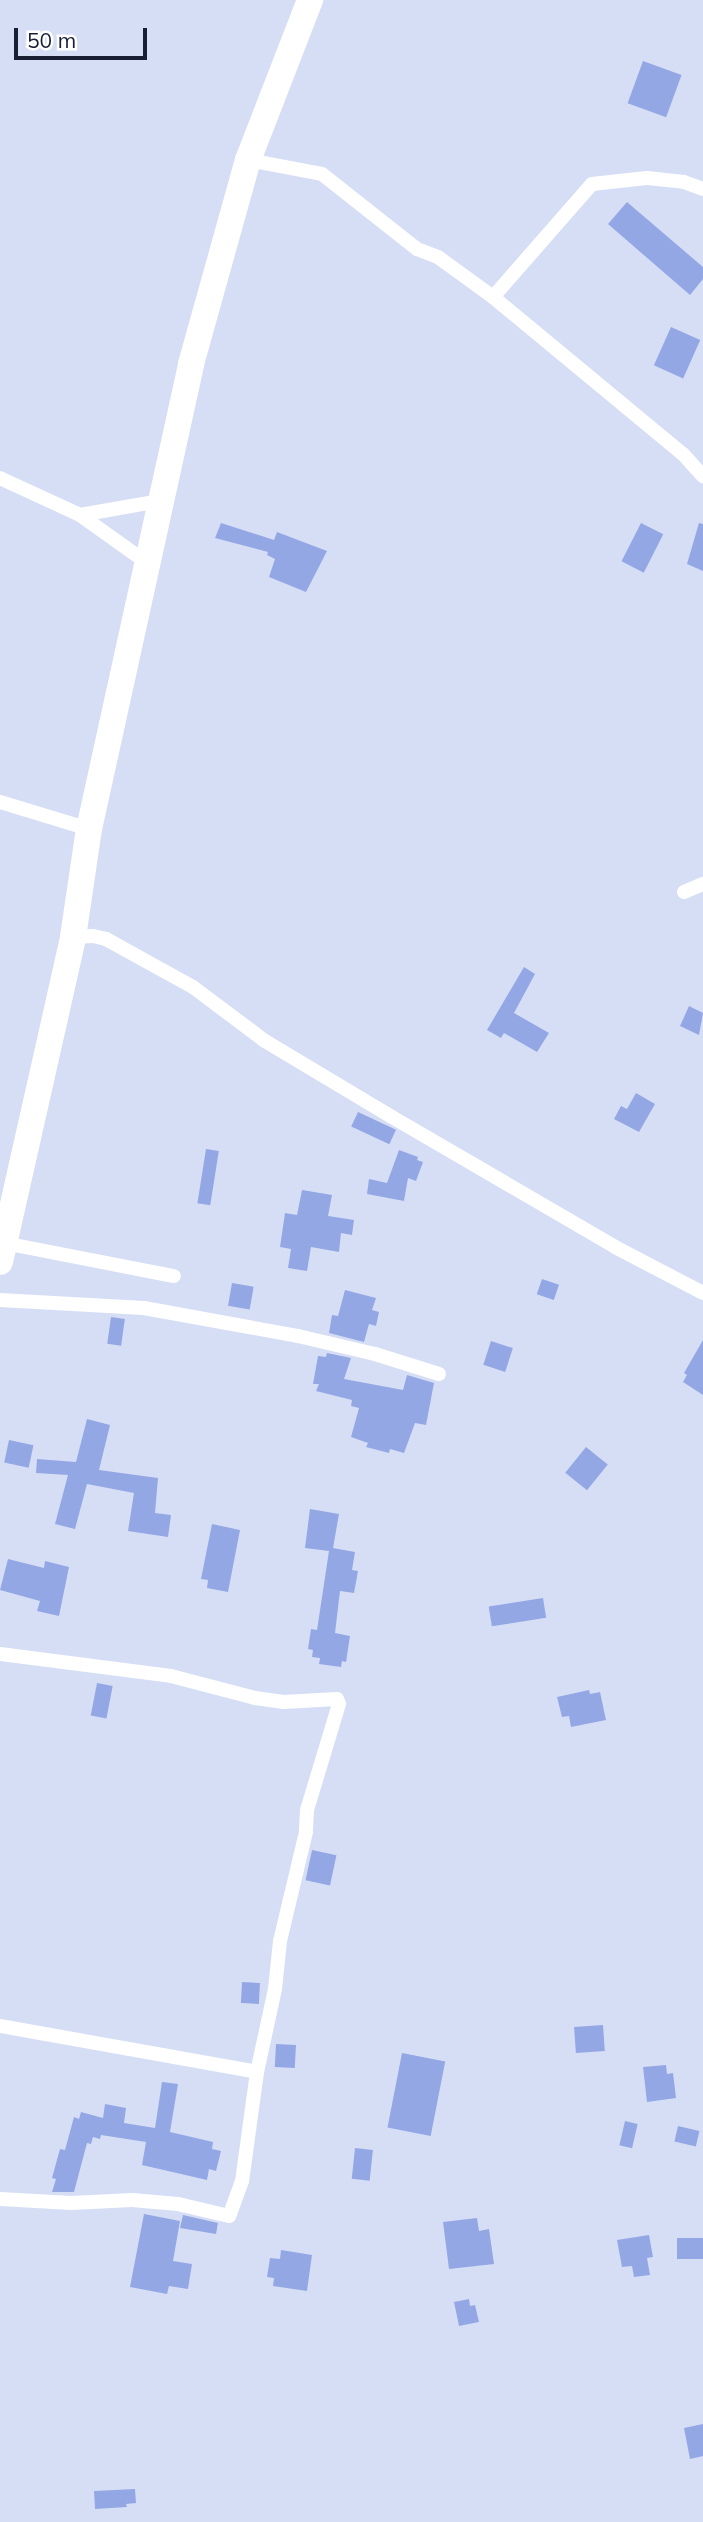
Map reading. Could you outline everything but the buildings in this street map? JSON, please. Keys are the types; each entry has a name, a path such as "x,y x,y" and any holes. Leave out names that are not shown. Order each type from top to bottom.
{"highway":[{"path":"2,1252 73,937 89,829 191,364 248,160 310,0"}],"street":[{"path":"248,160 322,174 417,249 438,257 493,297 683,454 703,476"},
{"path":"493,297 592,184 647,178 684,182 703,189"},
{"path":"0,478 80,515 146,562"},
{"path":"80,515 159,501"},
{"path":"0,803 89,829"},
{"path":"684,892 703,884"},
{"path":"73,937 93,936 106,940 193,987 265,1041 615,1247 703,1293"},
{"path":"2,1252 174,1276"},
{"path":"0,1300 144,1308 298,1336 375,1354 439,1374"},
{"path":"0,1654 171,1676 275,1700 337,1699 334,1723 307,1810 306,1832 280,1941 275,1989 257,2072 242,2181 229,2216 178,2203 132,2200 71,2203 0,2199"},
{"path":"0,2026 257,2072"}]}
